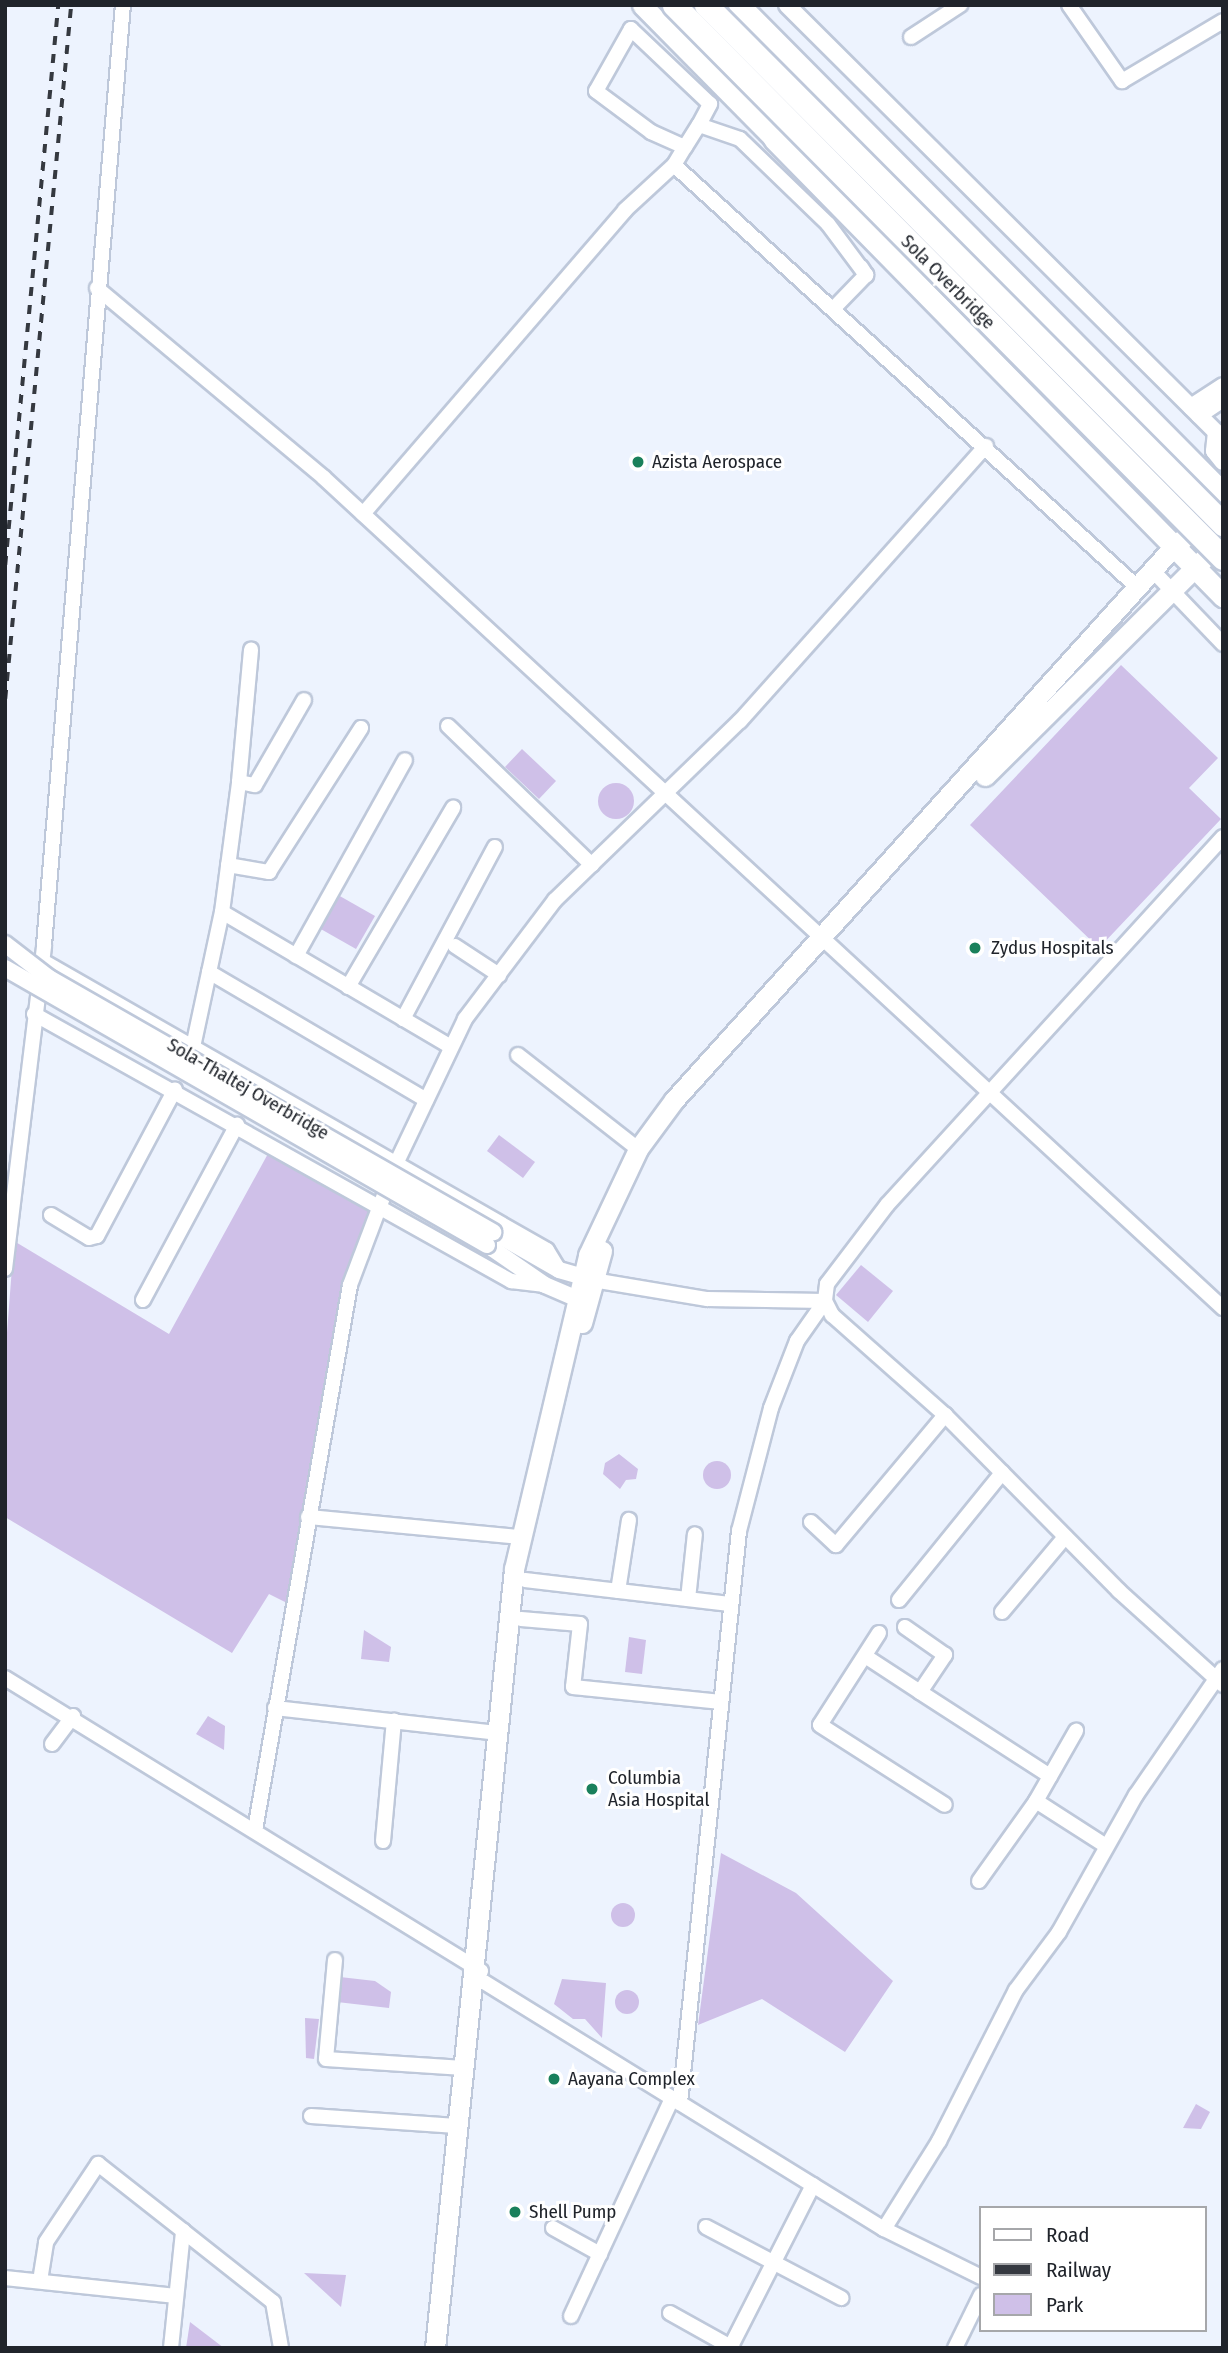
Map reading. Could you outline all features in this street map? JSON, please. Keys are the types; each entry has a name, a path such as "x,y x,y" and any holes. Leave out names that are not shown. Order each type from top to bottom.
{"highway":[{"name":"Sola Overbridge","path":"674,5 1223,558"},
{"name":"Sola Overbridge","path":"706,5 1223,524"}],"main road":[{"path":"642,5 1223,596"},
{"path":"739,5 1223,494"},
{"path":"586,1279 651,1151 682,1107 827,938 1175,545 1223,508"},
{"path":"447,2348 481,1974 525,1580 586,1279 638,1149 674,1100 827,938 980,781 1172,591 1192,566 1223,540"},
{"path":"435,2348 464,2068 481,1974 497,1732 519,1537 581,1301"}],"street":[{"path":"5,1269 41,960 123,5"},
{"path":"787,5 1219,435 1214,451 1223,462"},
{"path":"911,37 960,5"},
{"path":"1069,5 1122,81 1223,21"},
{"path":"363,514 625,210 674,165 699,125 710,104 631,29 596,91 651,132 685,147"},
{"path":"699,125 740,139 828,224 866,275"},
{"path":"775,139 866,275"},
{"path":"674,165 835,307 1138,588"},
{"path":"835,307 866,275"},
{"path":"97,288 363,514 664,798 827,938 1223,1308"},
{"path":"1195,411 1223,386"},
{"path":"1195,411 1223,399"},
{"path":"255,1830 350,1285 396,1166 452,1047 499,975 555,900 664,798 986,446"},
{"path":"1153,571 1223,644"},
{"path":"193,1047 222,912 239,782 251,650"},
{"path":"239,782 255,785 304,700"},
{"path":"448,726 593,865"},
{"path":"228,865 269,872 361,728"},
{"path":"296,956 405,760"},
{"path":"348,986 453,808"},
{"path":"571,2316 676,2100 730,1604 746,1496 771,1408 797,1341 825,1301 827,1284 887,1205 1223,836"},
{"path":"403,1019 495,847"},
{"path":"222,912 452,1047"},
{"name":"Sola-Thaltej Overbridge","path":"5,944 49,978 490,1238"},
{"path":"455,946 499,975"},
{"path":"41,960 396,1166 547,1250 559,1270"},
{"name":"Sola-Thaltej Overbridge","path":"5,968 490,1238"},
{"path":"209,972 426,1100"},
{"path":"34,1014 175,1089 511,1281 545,1284"},
{"path":"518,1055 638,1149"},
{"path":"51,1215 89,1238 97,1236 175,1089"},
{"path":"143,1300 237,1125"},
{"path":"490,1238 559,1270 586,1279 707,1299 825,1301"},
{"path":"490,1238 545,1284 581,1301"},
{"path":"825,1301 832,1315 945,1415 1065,1537 1220,1678 1106,1846 1059,1932 1017,1990 939,2141 884,2229"},
{"path":"811,1522 836,1545 945,1415"},
{"path":"900,1600 1002,1473"},
{"path":"308,1517 519,1537"},
{"path":"618,1591 629,1520"},
{"path":"688,1599 695,1534"},
{"path":"1002,1612 1065,1537"},
{"path":"525,1580 730,1604"},
{"path":"521,1619 580,1624 573,1687 721,1702"},
{"path":"905,1627 945,1655 920,1692"},
{"path":"879,1633 820,1725 945,1805"},
{"path":"865,1656 1050,1776"},
{"path":"5,1678 73,1716 255,1830 676,2100 884,2229 979,2276"},
{"path":"275,1708 497,1732"},
{"path":"52,1744 73,1716"},
{"path":"383,1841 394,1721"},
{"path":"979,1881 1036,1801 1076,1731"},
{"path":"1036,1801 1106,1846"},
{"path":"335,1960 327,2059 464,2068"},
{"path":"311,2116 457,2126"},
{"path":"40,2281 46,2242 98,2164 273,2302 281,2348"},
{"path":"670,2313 731,2347 813,2185"},
{"path":"706,2227 841,2298"},
{"path":"553,2228 600,2253"},
{"path":"171,2348 183,2231"},
{"path":"5,2278 176,2296"},
{"path":"956,2348 979,2299"}],"green space":[{"path":"1121,665 1218,758 1189,788 1221,819 1099,948 970,825"},
{"path":"522,749 556,781 539,799 505,767"},
{"path":"616,783 629,788 634,801 629,814 616,819 603,814 598,801 603,788"},
{"path":"338,895 375,916 356,949 319,928"},
{"path":"499,1135 535,1162 523,1178 487,1151"},
{"path":"270,1150 375,1211 348,1285 289,1604 269,1594 232,1653 5,1517 5,1359 14,1241 169,1334"},
{"path":"861,1265 893,1291 868,1322 836,1295"},
{"path":"619,1454 638,1469 636,1479 626,1480 620,1489 603,1474 605,1463"},
{"path":"717,1461 727,1465 731,1475 727,1485 717,1489 707,1485 703,1475 707,1465"},
{"path":"364,1630 391,1647 389,1662 361,1659"},
{"path":"629,1637 646,1640 642,1674 625,1672"},
{"path":"208,1716 225,1726 224,1750 196,1734"},
{"path":"721,1853 796,1893 893,1981 845,2052 762,1999 698,2025"},
{"path":"623,1903 631,1907 635,1915 631,1923 623,1927 615,1923 611,1915 615,1907"},
{"path":"340,1977 375,1981 391,1992 389,2008 337,2002"},
{"path":"562,1979 606,1983 602,2038 585,2019 573,2019 554,2004"},
{"path":"627,1990 638,1997 639,2002 632,2013 627,2014 616,2007 615,2002 622,1991"},
{"path":"305,2018 319,2019 314,2059 306,2058"},
{"path":"1196,2104 1210,2112 1201,2129 1183,2128"},
{"path":"304,2273 346,2275 341,2307"},
{"path":"190,2322 224,2348 186,2348"}],"railway":[{"path":"5,565 58,5"},
{"path":"5,699 71,5"}],"place":[{"name":"Azista Aerospace","path":"638,462"},
{"name":"Zydus Hospitals","path":"975,948"},
{"name":"Columbia Asia Hospital","path":"592,1789"},
{"name":"Aayana Complex","path":"554,2079"},
{"name":"Shell Pump","path":"515,2212"}]}
